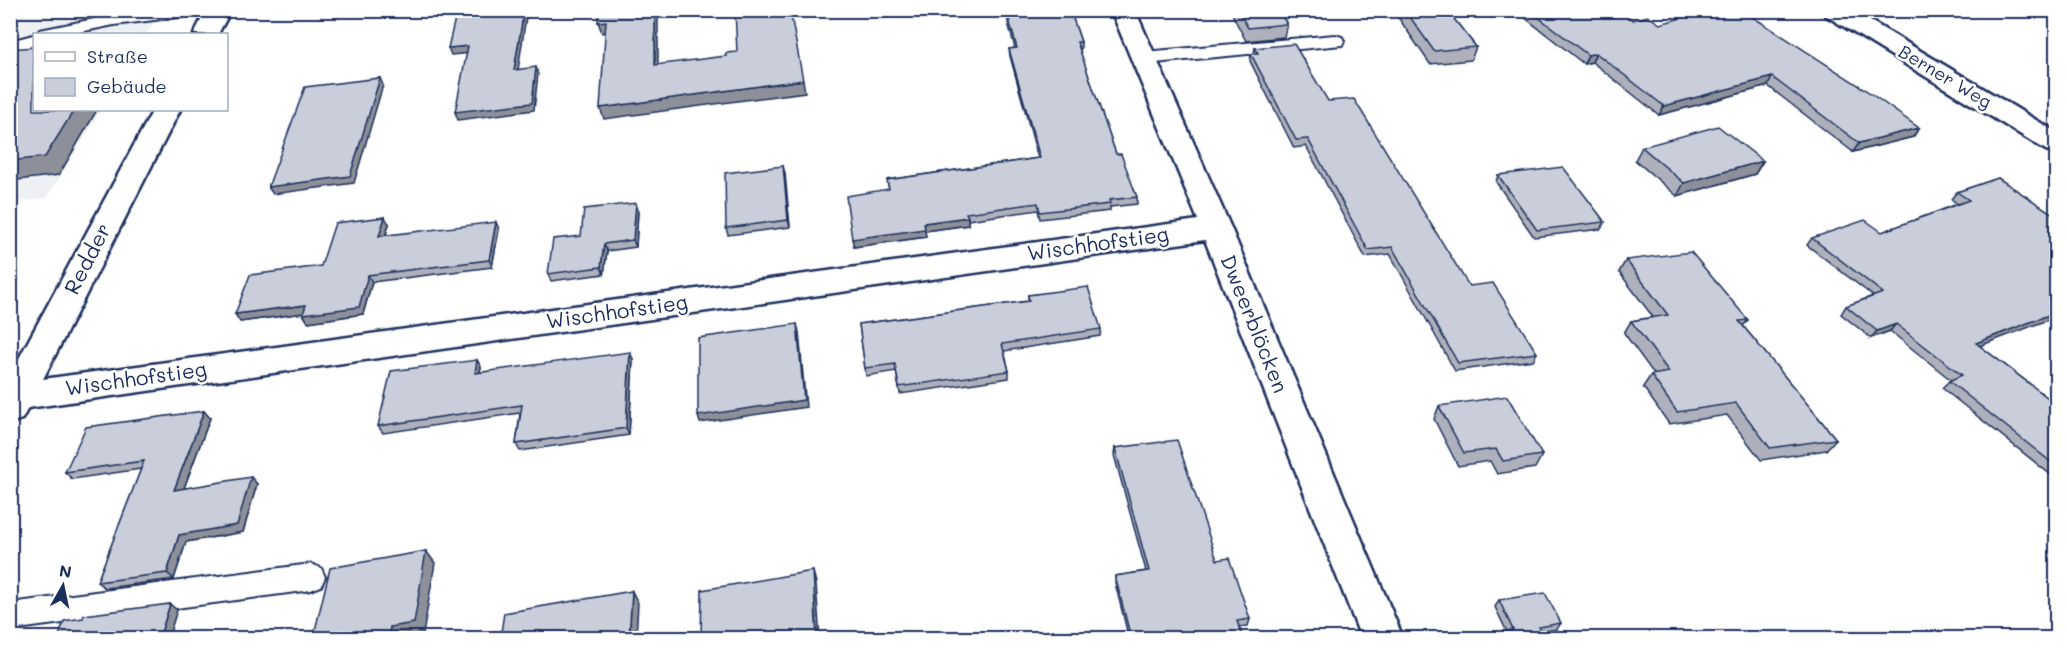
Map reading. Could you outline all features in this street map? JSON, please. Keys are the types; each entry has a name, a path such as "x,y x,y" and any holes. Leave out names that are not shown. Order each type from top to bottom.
{"street":[{"path":"207,33 219,10"},
{"name":"Dweerblöcken","path":"1124,10 1216,228 1382,639"},
{"name":"Berner Weg","path":"1834,10 2056,144"},
{"name":"Redder","path":"14,402 165,111"},
{"name":"Wischhofstieg","path":"14,402 1216,228"}],"lane":[{"path":"51,33 114,20 195,10"},
{"path":"10,48 33,39"},
{"path":"1144,58 1335,41"},
{"path":"10,617 311,577"}],"shaded area":[{"path":"10,11 160,11 147,33 33,33 33,111 100,111 47,198 11,203"}],"building":[{"path":"457,10 524,10 514,70 536,67 532,103 455,112 468,46 448,48"},
{"path":"599,10 655,10 655,65 726,56 726,53 737,52 735,10 790,10 803,80 600,108 606,21 598,22"},
{"path":"1012,10 1070,10 1081,42 1077,42 1116,154 1121,154 1137,197 1109,200 1110,204 1040,212 1038,203 966,213 968,217 924,223 925,229 852,239 846,196 889,189 887,180 1040,158 1009,49 1017,48 1008,16 1013,15"},
{"path":"1238,10 1278,10 1287,24 1248,28"},
{"path":"1405,10 1447,10 1476,47 1434,51"},
{"path":"1529,10 1603,10 1613,17 1624,14 1633,20 1648,16 1660,24 1710,10 1742,10 1863,88 1919,128 1859,143 1772,77 1664,106 1596,53 1588,55"},
{"path":"1294,44 1328,101 1354,99 1469,286 1493,283 1537,353 1458,363 1392,247 1368,250 1308,139 1296,140 1251,54 1258,53 1255,48"},
{"path":"33,47 33,111 73,111 45,157 10,161 10,49"},
{"path":"380,78 350,176 268,187 305,87"},
{"path":"1718,126 1763,161 1684,183 1642,147"},
{"path":"783,166 788,220 726,228 725,173"},
{"path":"1563,167 1605,222 1537,230 1498,175"},
{"path":"1998,178 2056,216 2056,312 1976,343 2056,404 2056,466 1949,381 1962,375 1896,324 1877,331 1846,306 1883,293 1812,238 1865,220 1882,232 1969,200 1957,192"},
{"path":"636,203 633,240 604,244 601,267 548,274 553,239 581,236 584,209"},
{"path":"385,217 379,236 496,222 489,260 368,275 359,307 303,314 306,305 235,314 250,275 321,266 335,223"},
{"path":"1691,252 1748,320 1739,321 1836,439 1770,448 1736,403 1677,412 1651,375 1669,372 1631,321 1668,315 1626,260"},
{"path":"1088,287 1101,329 1002,344 1009,371 899,387 895,364 865,368 859,324 1029,301 1028,295"},
{"path":"797,324 804,400 698,416 698,338"},
{"path":"630,352 626,428 516,444 522,405 378,426 391,371 477,360 475,373"},
{"path":"1507,396 1542,455 1503,461 1496,449 1464,453 1439,406"},
{"path":"204,411 174,490 251,477 237,525 179,535 167,573 97,582 144,461 65,472 86,427"},
{"path":"1177,440 1217,560 1229,558 1250,619 1237,621 1243,639 1172,639 1170,632 1131,638 1115,576 1149,571 1115,448"},
{"path":"426,551 414,623 390,627 388,639 313,639 330,568"},
{"path":"813,571 817,638 701,639 702,590"},
{"path":"632,591 629,639 500,639 504,613"},
{"path":"1545,593 1561,623 1539,627 1545,639 1475,639 1474,637 1513,630 1499,600"},
{"path":"170,604 159,639 58,639 64,621 83,618 84,615"}]}
